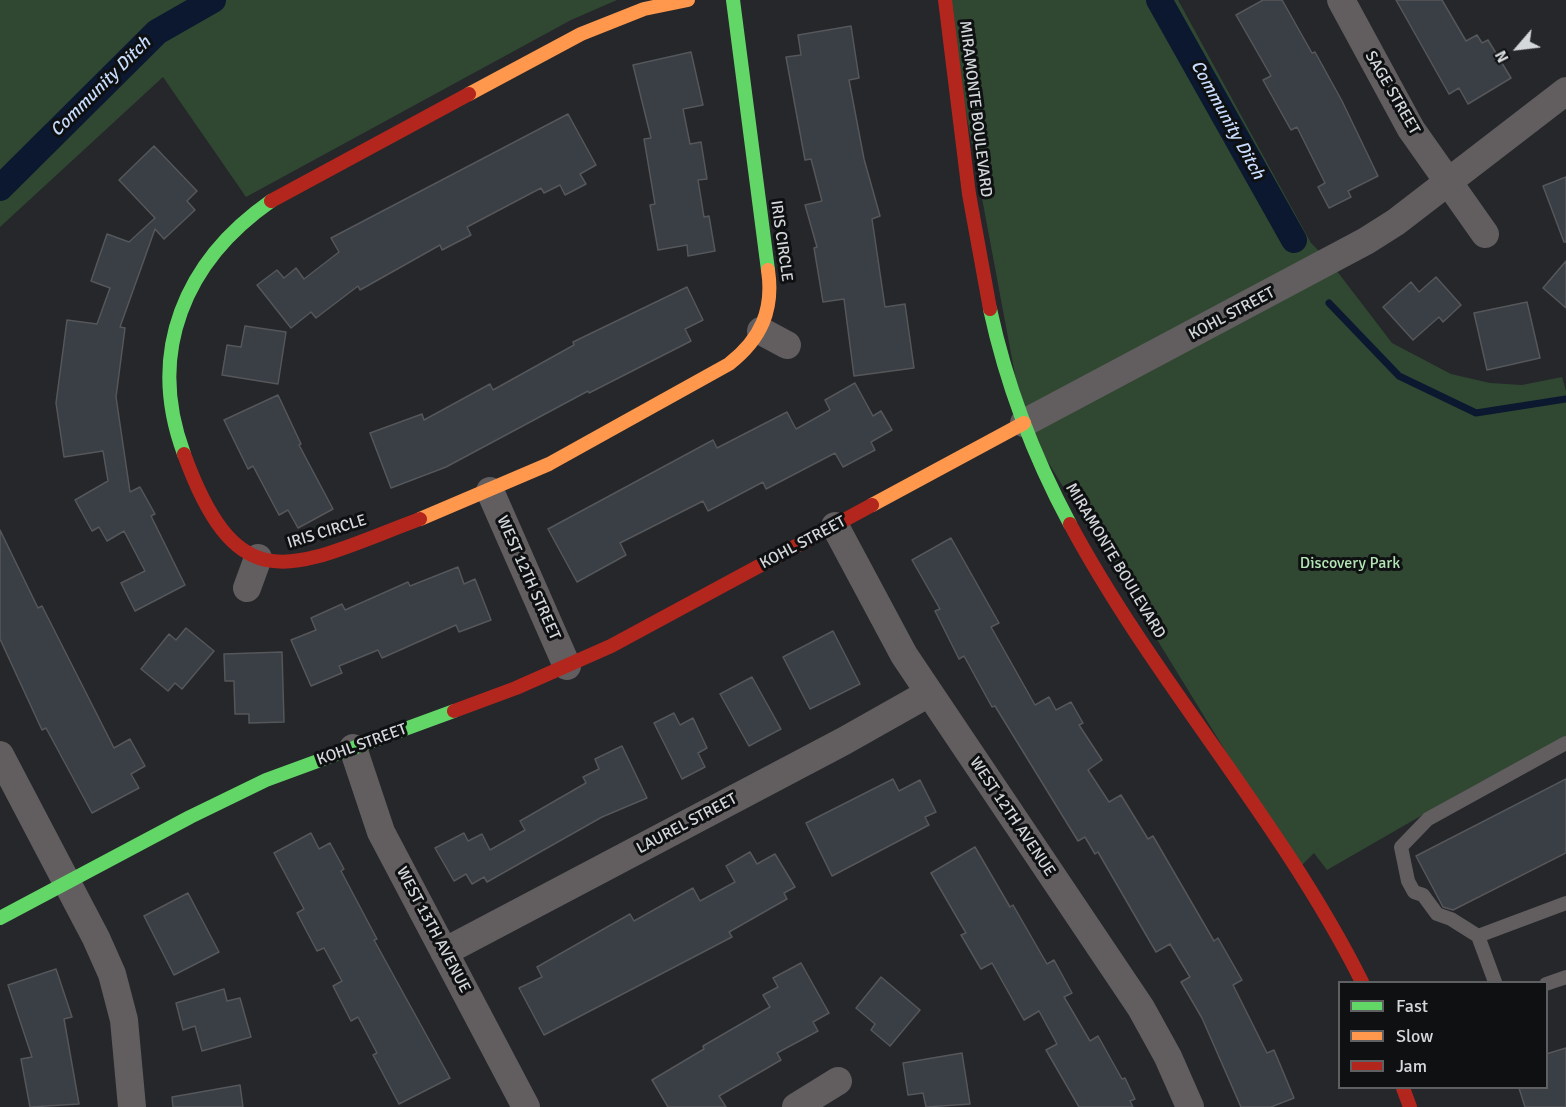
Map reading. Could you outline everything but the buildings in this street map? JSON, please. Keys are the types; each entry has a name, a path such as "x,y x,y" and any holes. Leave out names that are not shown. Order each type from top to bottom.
{"street":[{"name":"IRIS CIRCLE","path":"688,0 644,9 581,34 283,193 246,218 219,244 201,267 182,306 171,352 169,387 172,418 196,484 222,533 239,549 258,558 291,562 319,555 454,507 525,476 745,353 761,331 770,305 771,290 734,0"},
{"name":"MIRAMONTE BOULEVARD","path":"945,0 964,162 985,295 1010,387 1024,423 1059,503 1083,547 1147,649 1298,869 1361,981"},
{"name":"SAGE STREET","path":"1341,0 1411,129 1485,234"},
{"name":"KOHL STREET","path":"0,918 266,780 516,688 611,646 1024,423 1330,262 1396,222 1566,92"},
{"path":"761,331 787,345"},
{"name":"WEST 12TH STREET","path":"490,491 567,666"},
{"name":"WEST 12TH AVENUE","path":"835,526 904,655 1141,1008 1168,1057 1190,1107"},
{"path":"247,588 258,558"},
{"name":"LAUREL STREET","path":"444,952 843,741 929,693"},
{"name":"WEST 13TH AVENUE","path":"352,748 381,832 526,1107"},
{"path":"0,755 67,882 112,974 124,1020 132,1107"},
{"path":"796,1107 838,1081"},
{"path":"1403,1089 1410,1107"}],"lane":[{"path":"1495,981 1478,936 1451,919 1437,914 1423,895 1414,892 1408,881 1401,847 1428,819 1566,743"},
{"path":"1478,936 1566,903"},
{"path":"1548,983 1566,977"}],"green space":[{"path":"0,0 617,0 571,20 246,197 163,77 0,227"},
{"name":"Discovery Park","path":"945,0 1178,0 1311,243 1330,262 1392,343 1451,374 1490,383 1522,385 1562,377 1566,391 1566,736 1466,790 1327,870 1314,853 1298,869 1024,423"}],"waterway":[{"name":"Community Ditch","path":"0,188 157,32 213,0"},
{"name":"Community Ditch","path":"1159,0 1294,240"},
{"name":"Community Ditch","path":"1329,303 1399,376 1476,413 1566,399"}],"traffic: fast":[{"path":"733,0 768,270"},
{"path":"184,454 173,416 169,380 172,345 181,312 196,281 216,252 241,225 271,201"},
{"path":"990,309 1004,364 1022,419 1070,524"},
{"path":"0,918 190,817 266,780 454,711"}],"traffic: slow":[{"path":"469,94 581,34 644,9 688,0"},
{"path":"420,519 549,464 729,364 749,344 763,323 769,298 768,270"},
{"path":"872,505 1024,423"}],"traffic: jam":[{"path":"945,0 969,194 990,309"},
{"path":"271,201 469,94"},
{"path":"184,454 205,503 227,536 251,554 276,562 306,559 339,550 420,519"},
{"path":"454,711 516,688 611,646 872,505"},
{"path":"1070,524 1104,583 1141,640 1294,865 1330,922 1361,981"},
{"path":"1403,1089 1410,1107"}]}
